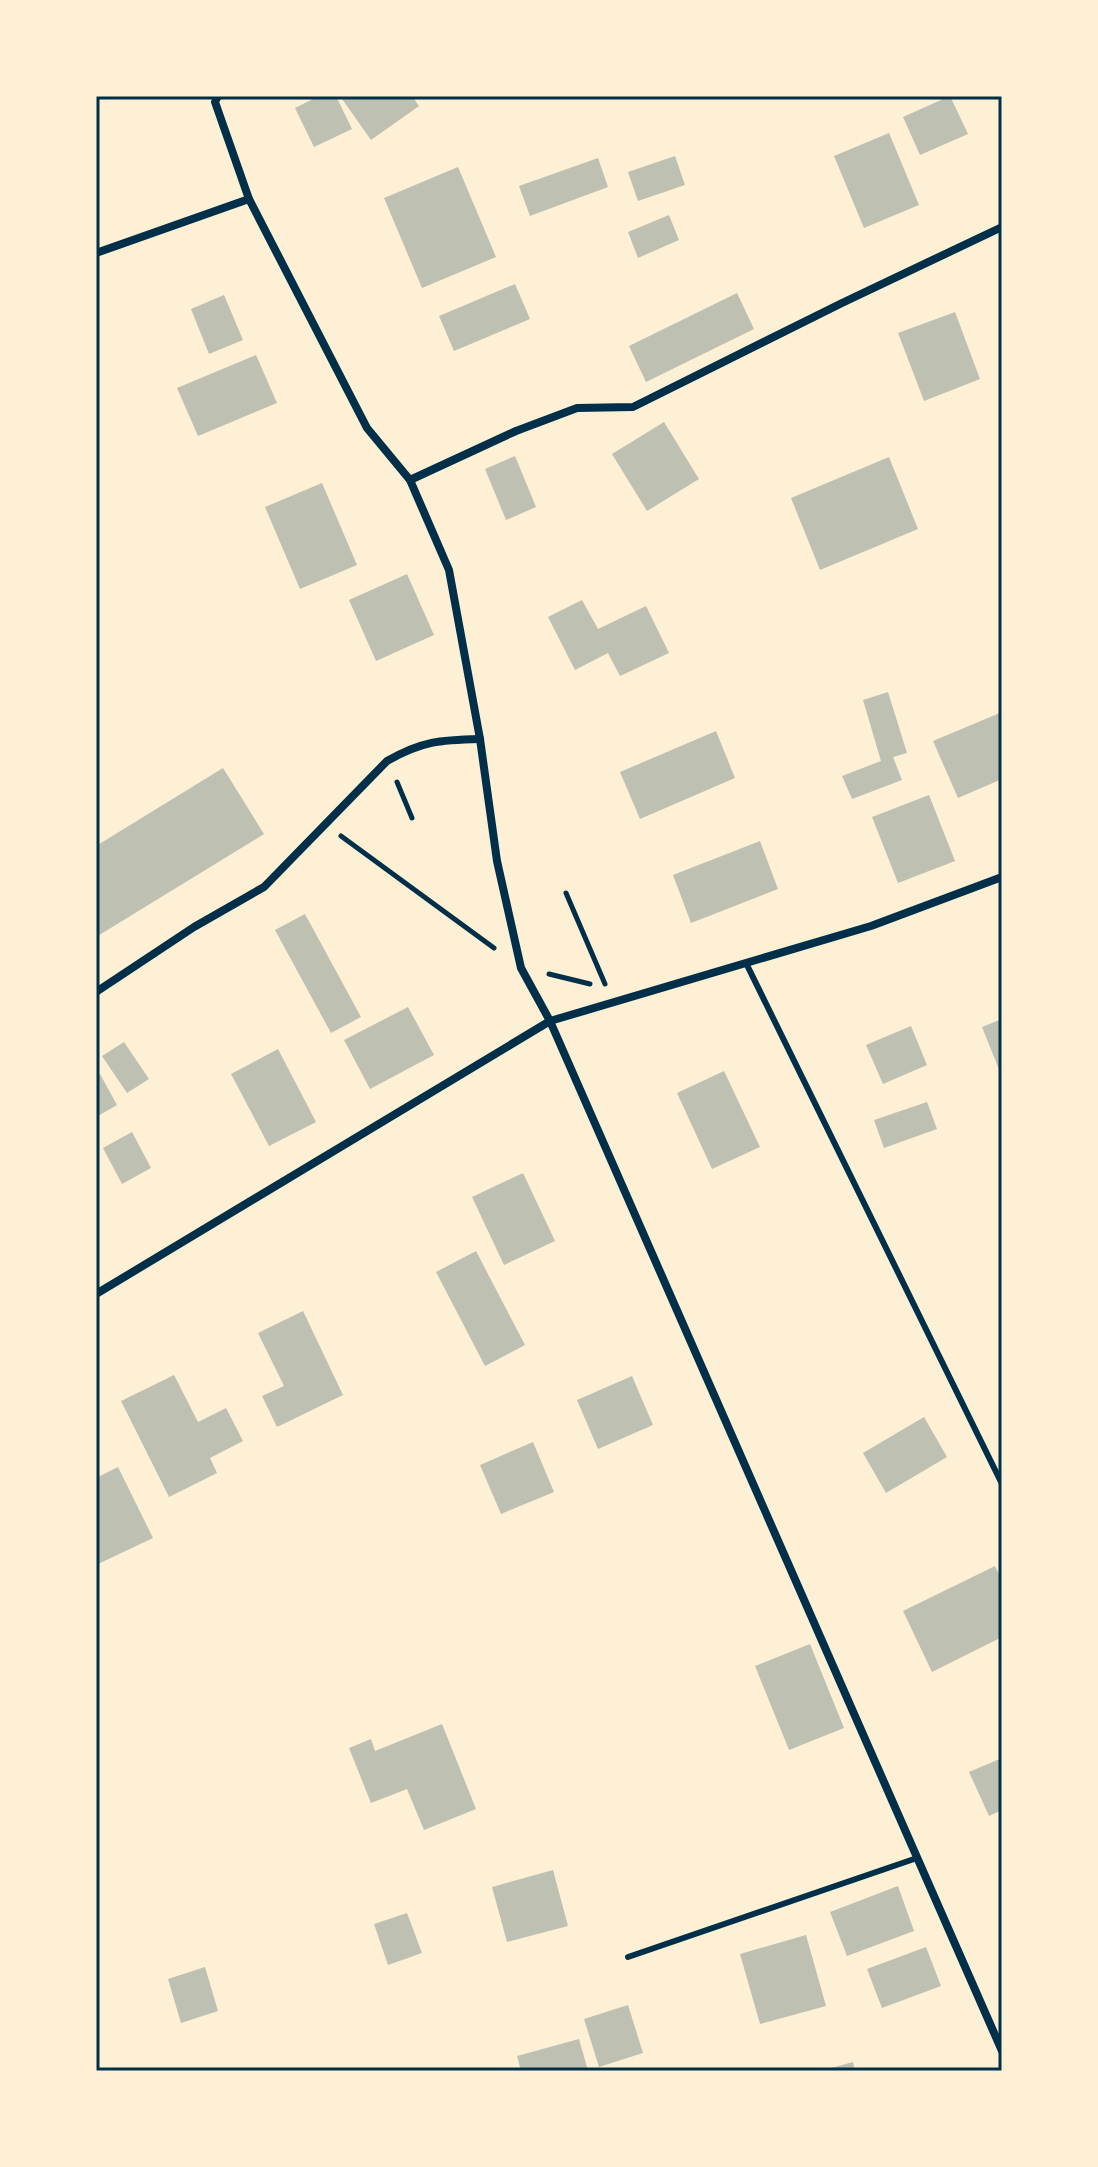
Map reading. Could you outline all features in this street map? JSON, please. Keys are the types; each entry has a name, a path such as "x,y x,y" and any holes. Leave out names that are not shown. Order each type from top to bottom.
{"street":[{"path":"216,99 249,199 367,428 410,480 449,570 480,739 497,861 521,968 550,1021 1002,2051"},
{"path":"96,253 249,199"},
{"path":"410,480 516,431 577,408 633,407 1002,227"},
{"path":"96,992 194,927 264,887 387,761 412,747 439,740 480,739"},
{"path":"96,1294 550,1021 871,926 1002,877"}],"lane":[{"path":"746,963 1002,1484"},
{"path":"628,1957 917,1858"}],"path":[{"path":"387,761 412,818"},
{"path":"325,824 521,968 606,987 566,893"}],"building":[{"path":"319,96 336,96 352,129 314,147 295,108"},
{"path":"340,96 412,96 419,106 371,140"},
{"path":"950,96 968,134 920,155 903,117"},
{"path":"889,133 919,205 864,228 834,156"},
{"path":"675,156 685,185 638,201 628,172"},
{"path":"598,158 608,187 530,216 519,186"},
{"path":"458,167 496,257 422,288 384,198"},
{"path":"669,215 679,240 638,258 628,232"},
{"path":"515,284 530,319 454,351 439,316"},
{"path":"737,293 754,329 646,382 629,346"},
{"path":"224,295 243,340 209,354 191,309"},
{"path":"955,312 980,379 924,401 898,333"},
{"path":"256,355 277,403 198,436 177,388"},
{"path":"664,422 699,479 647,511 612,454"},
{"path":"515,456 536,507 506,520 485,469"},
{"path":"889,457 918,529 820,570 791,498"},
{"path":"322,483 357,565 300,589 265,507"},
{"path":"407,574 434,635 376,661 349,600"},
{"path":"582,600 598,629 646,606 669,653 620,676 608,653 575,670 548,617"},
{"path":"888,692 907,753 893,757 902,780 852,799 842,776 881,761 863,700"},
{"path":"1002,712 1002,779 958,798 933,741"},
{"path":"716,731 735,778 640,819 620,772"},
{"path":"223,768 264,834 96,937 96,846"},
{"path":"929,795 955,861 898,883 872,817"},
{"path":"760,841 778,889 691,923 673,875"},
{"path":"305,914 361,1017 331,1033 275,930"},
{"path":"408,1007 434,1055 370,1089 344,1040"},
{"path":"1002,1019 1002,1077 982,1027"},
{"path":"911,1026 927,1065 883,1084 866,1045"},
{"path":"124,1042 149,1079 127,1093 102,1056"},
{"path":"278,1049 316,1122 269,1146 231,1074"},
{"path":"724,1071 760,1147 712,1169 677,1093"},
{"path":"100,1074 117,1105 96,1117 96,1077"},
{"path":"927,1102 937,1129 884,1148 874,1120"},
{"path":"132,1132 151,1168 122,1184 103,1148"},
{"path":"523,1173 555,1241 504,1265 472,1197"},
{"path":"476,1251 525,1345 485,1366 436,1272"},
{"path":"303,1311 343,1395 277,1427 262,1396 284,1386 258,1333"},
{"path":"174,1375 198,1422 226,1408 243,1441 210,1458 217,1473 169,1497 121,1401"},
{"path":"632,1376 653,1425 598,1449 577,1400"},
{"path":"924,1417 947,1457 886,1493 863,1453"},
{"path":"533,1442 554,1492 501,1514 480,1465"},
{"path":"118,1467 153,1538 96,1565 96,1478"},
{"path":"995,1566 1002,1581 1002,1637 932,1672 903,1611"},
{"path":"810,1644 844,1728 789,1750 755,1666"},
{"path":"442,1724 476,1809 424,1830 407,1789 371,1803 349,1748 371,1739 375,1751"},
{"path":"1002,1758 1002,1810 989,1816 969,1772"},
{"path":"553,1870 568,1926 507,1942 492,1887"},
{"path":"898,1886 914,1931 847,1956 830,1912"},
{"path":"407,1913 422,1953 388,1965 374,1924"},
{"path":"806,1935 826,2006 760,2024 740,1954"},
{"path":"926,1947 941,1986 882,2008 867,1969"},
{"path":"205,1967 218,2011 181,2023 168,1979"},
{"path":"628,2005 643,2053 599,2067 584,2019"},
{"path":"579,2039 588,2071 521,2071 517,2056"},
{"path":"853,2062 855,2071 824,2071 824,2070"}]}
